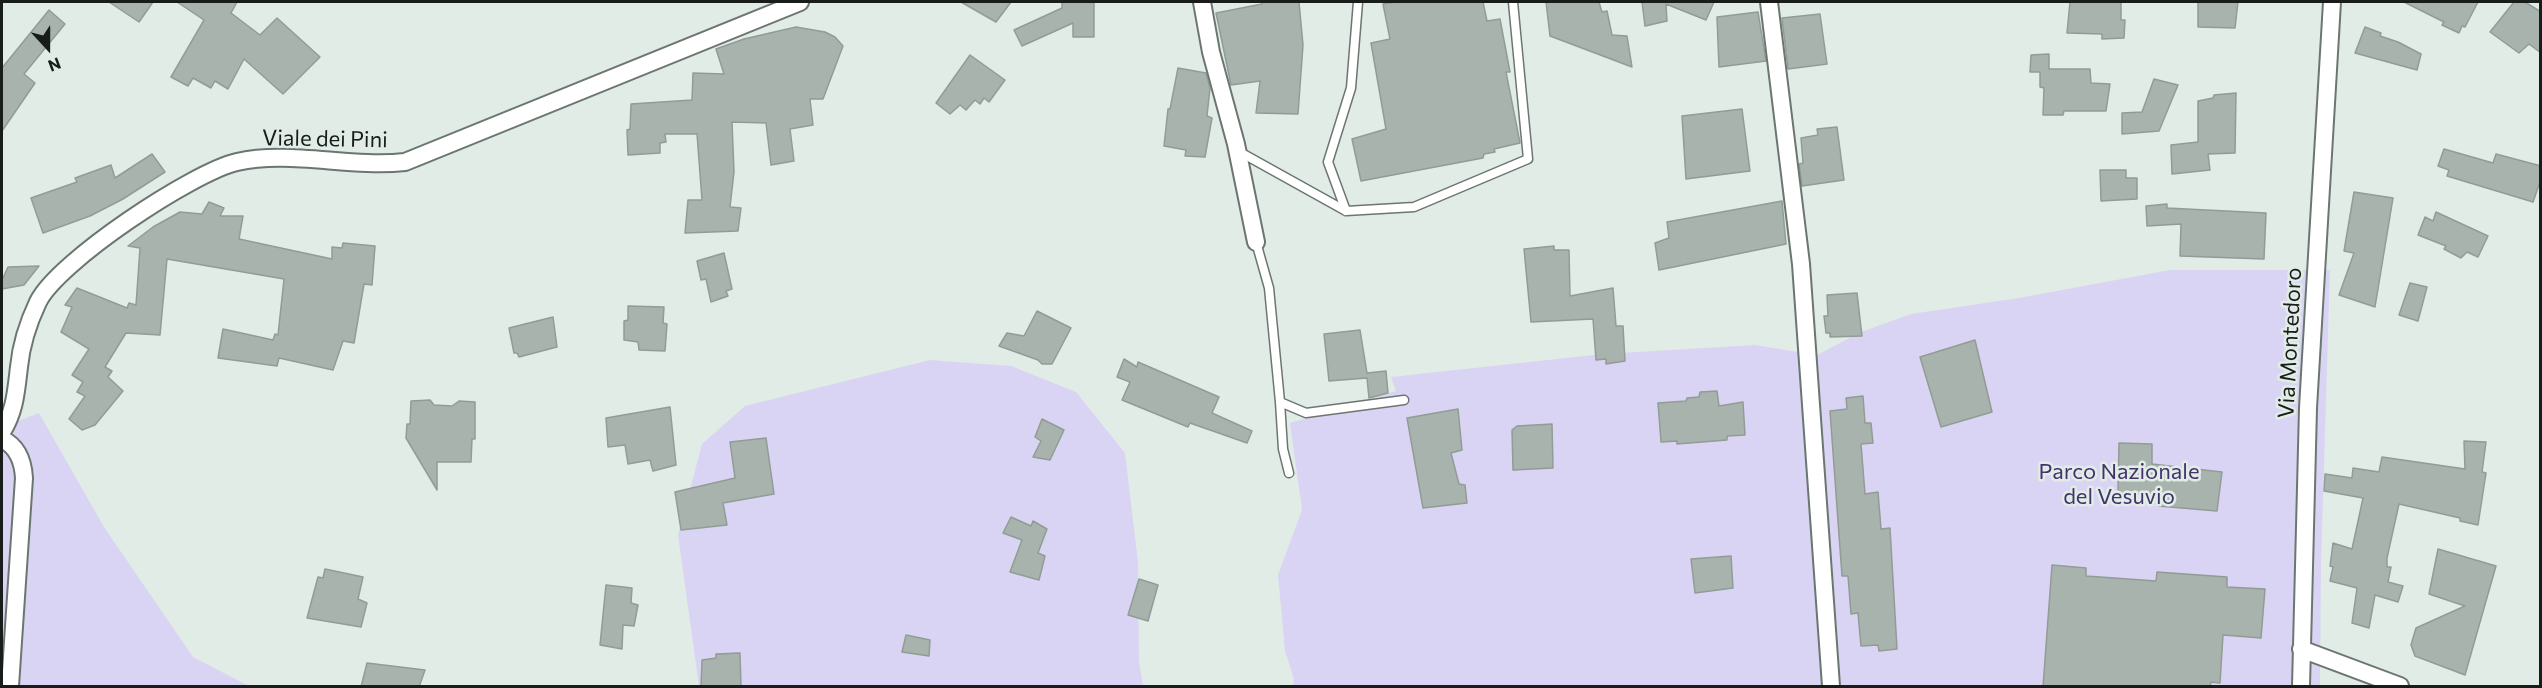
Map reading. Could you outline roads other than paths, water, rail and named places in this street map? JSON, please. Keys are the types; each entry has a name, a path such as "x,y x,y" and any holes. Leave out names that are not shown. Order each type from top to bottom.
{"street":[{"name":"Viale dei Pini","path":"2,432 12,417 19,366 39,300 56,279 86,252 140,214 192,182 236,162 279,158 374,165 405,162 800,2"},
{"path":"1202,2 1211,52 1238,151 1256,242"},
{"path":"1769,2 1801,264 1831,687"},
{"name":"Via Montedoro","path":"2301,687 2308,408 2332,2"},
{"path":"2,439 10,442 23,464 24,478 10,687"},
{"path":"2301,649 2400,687"}],"lane":[{"path":"1346,211 1328,162 1351,88 1358,2"},
{"path":"1238,151 1346,211 1414,207 1528,159 1513,2"},
{"path":"1256,242 1269,288 1284,449 1289,473"},
{"path":"1280,402 1306,412 1404,400"}],"park label":[{"name":"Parco Nazionale del Vesuvio","path":"2119,485"}]}
